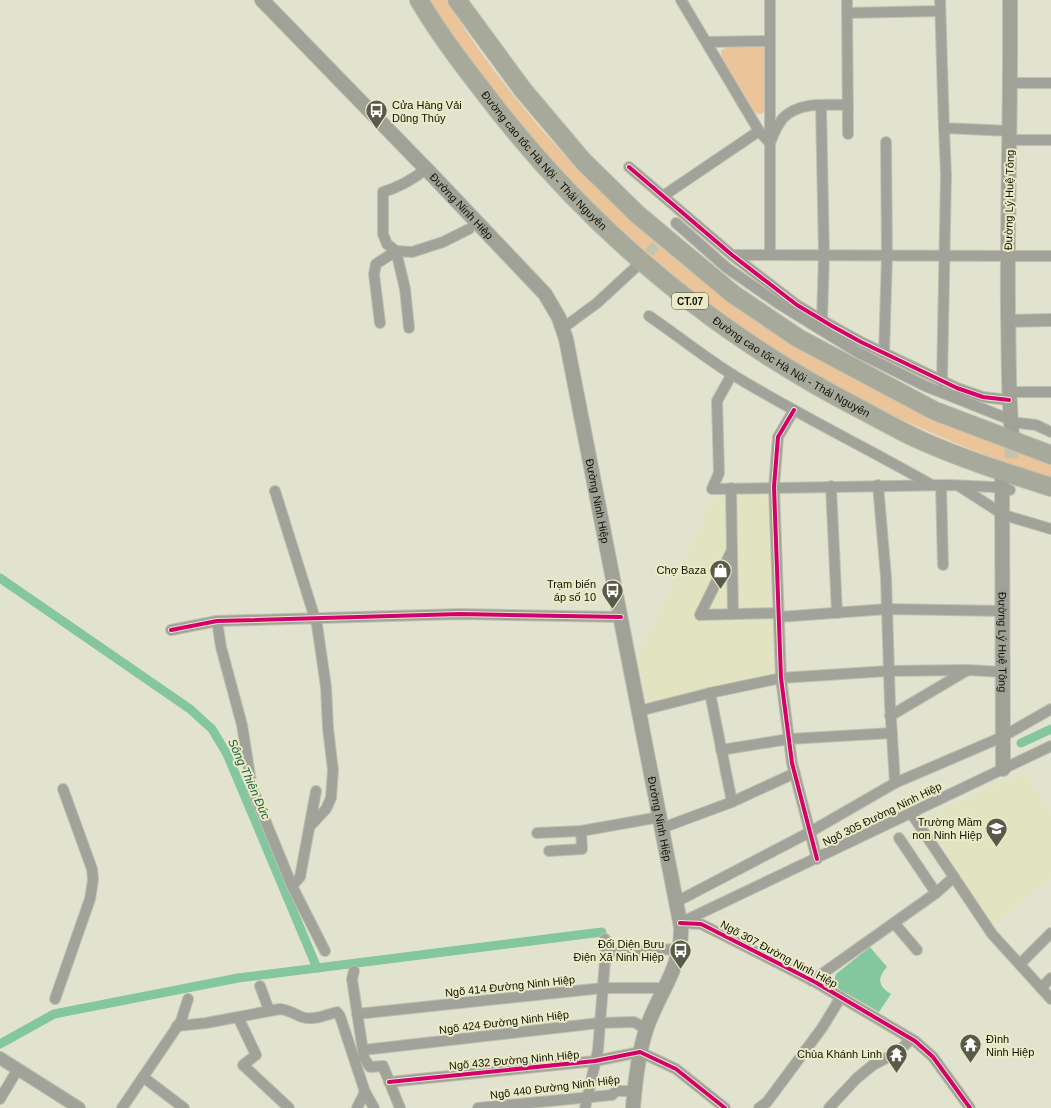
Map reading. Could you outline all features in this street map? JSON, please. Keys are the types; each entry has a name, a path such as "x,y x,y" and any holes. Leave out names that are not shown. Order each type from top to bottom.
{"highway":[{"name":"Đường cao tốc Hà Nội - Thái Nguyên","path":"419,0 436,29 491,102 557,181 611,234 710,317 776,362 844,401 920,440 1007,473 1051,487"},
{"name":"CT.07","path":"457,0 523,90 583,161 637,214 733,294 798,338 935,411 1051,455"}],"main road":[{"name":"Đường Ninh Hiệp","path":"262,0 545,294 563,328 573,372 680,923 680,949 666,988 646,1029 640,1052 633,1108"},
{"name":"Đường Lý Huệ Tông","path":"1008,427 1007,255 1011,83 1010,0"},
{"name":"Đường Lý Huệ Tông","path":"1003,769 1004,515 1006,484"}],"street":[{"path":"681,0 759,131 770,143"},
{"path":"770,0 770,255"},
{"path":"847,0 848,134"},
{"path":"940,0 946,175 942,382"},
{"path":"847,13 940,11"},
{"path":"707,42 770,41"},
{"path":"1011,83 1051,83"},
{"path":"770,143 783,118 805,105 848,105"},
{"path":"821,105 824,256 822,319"},
{"path":"748,111 752,115 759,117 765,115 771,108"},
{"path":"944,128 1051,140"},
{"path":"663,196 759,131"},
{"path":"884,353 887,256 886,142"},
{"path":"629,167 732,255 797,305 861,342 942,382 983,397 1051,392"},
{"path":"426,169 411,181 398,188 383,192 383,234 387,244 396,251 412,252 444,242 469,229"},
{"path":"669,230 684,214"},
{"path":"676,223 727,268 779,304 857,352 1008,427 1036,426 1051,432"},
{"path":"380,324 374,274 376,264 396,251"},
{"path":"396,251 405,289 409,328"},
{"path":"732,255 1051,256"},
{"path":"563,328 597,303 636,266"},
{"path":"649,316 732,374 794,410 936,485"},
{"path":"1008,321 1051,320"},
{"path":"732,374 717,401 719,474 712,489 1006,484"},
{"path":"794,410 778,437 774,487 781,678 795,773 817,859"},
{"path":"878,485 887,609 890,716 895,783"},
{"path":"936,485 943,565"},
{"path":"831,486 837,613"},
{"path":"958,486 1004,515 1051,529"},
{"path":"731,488 732,614"},
{"path":"275,491 315,619 326,687 328,728 333,770 331,798 326,809 310,826"},
{"path":"732,550 700,615 778,615 837,613 887,609 1004,611"},
{"path":"171,630 217,621 460,614 621,617"},
{"path":"217,621 221,648 242,724 252,788 292,886 324,951"},
{"path":"890,716 968,670"},
{"path":"639,711 710,693 781,678 888,671 968,670 1003,672"},
{"path":"710,693 732,802"},
{"path":"676,902 810,832 895,783 1002,737 1051,709"},
{"path":"721,750 789,739 892,733"},
{"name":"Ngõ 305 Đường Ninh Hiệp","path":"680,923 817,859 1051,746"},
{"path":"537,833 581,831 661,823 732,802 795,773"},
{"path":"55,999 90,899 93,880 92,869 63,789"},
{"path":"292,886 300,877 316,791"},
{"path":"912,813 992,934 1051,999"},
{"path":"549,851 582,849 581,831"},
{"path":"899,838 936,893"},
{"path":"812,981 936,893 954,877"},
{"name":"Ngõ 307 Đường Ninh Hiệp","path":"680,923 701,924 812,981 912,1039 933,1057 970,1108"},
{"path":"894,923 917,950"},
{"path":"1020,964 1051,933"},
{"path":"586,1103 595,1061 605,939"},
{"path":"605,952 680,949"},
{"path":"354,972 352,979 364,1058 370,1067 383,1066 400,1108"},
{"path":"1041,988 1051,978"},
{"path":"260,986 269,1010"},
{"name":"Ngõ 414 Đường Ninh Hiệp","path":"357,1014 602,988 666,988"},
{"path":"759,1108 767,1102 822,1028 841,997"},
{"path":"122,1108 177,1026 188,999"},
{"path":"177,1026 200,1025 280,1009 290,1011 302,1017 312,1018 337,1012 340,1016 365,1092 374,1108"},
{"path":"238,1017 256,1055 243,1065 289,1108"},
{"name":"Ngõ 424 Đường Ninh Hiệp","path":"363,1050 599,1023 634,1022 646,1029"},
{"path":"830,1108 856,1078 873,1065 898,1052 912,1039"},
{"path":"640,1052 676,1069 725,1108"},
{"name":"Ngõ 432 Đường Ninh Hiệp","path":"389,1082 595,1061 640,1052"},
{"path":"0,1058 79,1108"},
{"path":"0,1098 18,1070"},
{"path":"143,1077 184,1108"},
{"name":"Ngõ 440 Đường Ninh Hiệp","path":"478,1108 586,1103 612,1095 616,1091 634,1091"},
{"path":"357,1108 365,1092"}],"shaded area":[{"path":"429,0 446,0 501,80 564,154 633,223 708,285 787,340 872,388 960,429 1051,462 1051,478 986,455 924,429 863,400 805,368 749,333 695,293 643,250 550,160 523,128 463,50 445,26"},
{"path":"730,45 760,45 766,49 766,109 762,114 757,114 754,111 722,58 721,51"},
{"name":"Chợ Baza","path":"762,493 769,502 775,666 766,677 647,702 638,665 639,655 711,502 718,495"},
{"name":"Trường Mầm non Ninh Hiệp","path":"1026,771 1051,814 1051,879 991,927 925,817"},
{"path":"870,947 887,967 880,978 880,982 883,988 891,994 879,1012 839,989 834,981 836,974"}],"waterway":[{"name":"Sông Thiên Đức","path":"0,578 190,709 212,729 227,754 317,968"},
{"path":"1021,743 1051,729"},
{"path":"0,1044 54,1014 238,978 602,932"}],"tunnel":[{"path":"639,264 666,234"},
{"path":"1011,479 1012,435"}],"cycle path":[{"path":"629,167 732,255 797,305 861,342 957,388 983,397 1009,400"},
{"path":"794,410 778,437 774,487 781,678 792,763 817,859"},
{"path":"171,630 217,621 460,614 621,617"},
{"path":"680,923 701,924 711,929 815,982 915,1041 933,1057 970,1108"},
{"path":"389,1082 595,1061 640,1052 676,1069 725,1108"}],"place":[{"name":"Cửa Hàng Vải Dũng Thúy","path":"377,130"},
{"name":"Chợ Baza","path":"721,590"},
{"name":"Trạm biến áp số 10","path":"612,610"},
{"name":"Trường Mầm non Ninh Hiệp","path":"997,848"},
{"name":"Đối Diện Bưu Điện Xã Ninh Hiệp","path":"680,970"},
{"name":"Đình Ninh Hiệp","path":"970,1064"},
{"name":"Chùa Khánh Linh","path":"897,1074"}]}
